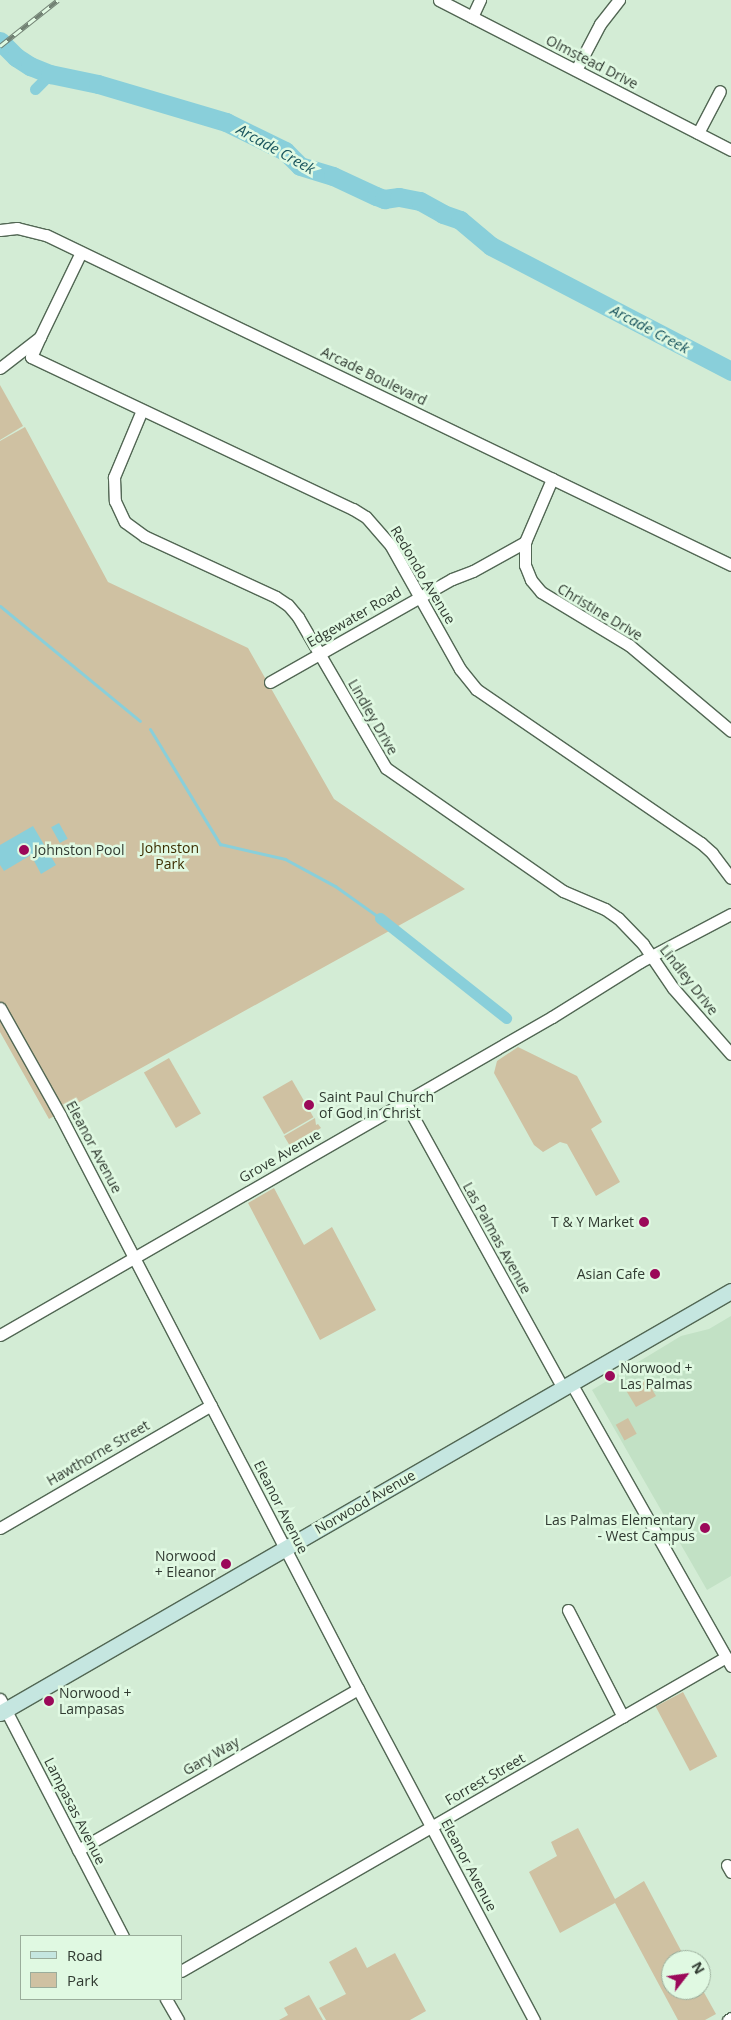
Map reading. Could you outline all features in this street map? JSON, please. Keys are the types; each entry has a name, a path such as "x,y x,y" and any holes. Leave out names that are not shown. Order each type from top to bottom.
{"main road":[{"name":"Norwood Avenue","path":"2,1707 286,1548 731,1291"}],"street":[{"name":"Olmstead Drive","path":"439,0 731,150"},
{"path":"472,17 480,0"},
{"path":"576,70 604,17 619,0"},
{"path":"698,133 720,91"},
{"name":"Arcade Boulevard","path":"0,230 17,228 32,230 81,252 731,565"},
{"path":"0,368 40,337 81,252"},
{"name":"Redondo Avenue","path":"40,337 31,357 353,509 366,518 387,540 460,669 476,689 701,843 712,853 731,878"},
{"name":"Lindley Drive","path":"142,410 114,477 115,501 125,522 144,536 282,601 298,617 377,755 392,773 563,891 597,906 618,918 630,928 673,988 729,1048"},
{"path":"525,542 552,479"},
{"name":"Edgewater Road","path":"270,682 452,579 473,571 525,542"},
{"name":"Christine Drive","path":"525,542 525,565 531,580 541,592 629,645 731,731"},
{"name":"Grove Avenue","path":"0,1334 552,1017 651,956 731,914"},
{"name":"Eleanor Avenue","path":"0,1008 57,1109 358,1689 534,2020"},
{"name":"Las Palmas Avenue","path":"405,1102 567,1385 729,1662"},
{"name":"Hawthorne Street","path":"0,1528 211,1405"},
{"path":"568,1610 623,1717"},
{"name":"Forrest Street","path":"182,1971 623,1717 729,1662"},
{"name":"Gary Way","path":"78,1850 358,1689"},
{"name":"Lampasas Avenue","path":"2,1707 122,1935"},
{"path":"167,2000 178,2020"}],"shaded area":[{"path":"731,1316 731,1576 707,1590 592,1390 681,1336 709,1329"}],"green space":[{"path":"0,385 23,426 0,440"},
{"name":"Johnston Park","path":"25,427 108,582 248,648 334,799 465,889 49,1119 0,1032 0,441"},
{"path":"518,1047 577,1076 602,1122 591,1129 620,1182 596,1196 567,1144 560,1142 543,1152 534,1145 494,1073 497,1061"},
{"path":"169,1058 201,1113 176,1128 144,1072"},
{"path":"292,1080 313,1117 284,1134 263,1097"},
{"path":"315,1118 316,1125 318,1124 321,1128 290,1146 284,1136"},
{"path":"274,1188 304,1245 332,1227 376,1310 320,1340 248,1203"},
{"path":"646,1379 656,1396 636,1407 624,1387"},
{"path":"628,1418 637,1434 624,1441 616,1425"},
{"path":"683,1692 717,1756 690,1771 656,1707"},
{"path":"578,1828 615,1899 644,1881 681,1950 661,1950 661,1988 615,1903 560,1933 529,1872 557,1856 551,1842"},
{"path":"356,1947 367,1968 395,1953 426,2011 410,2020 326,2020 319,2008 346,1994 329,1962"},
{"path":"309,1995 323,2020 279,2020 288,2015 284,2008"},
{"path":"667,2000 708,2000 716,2014 705,2020 678,2020"}],"water":[{"name":"Johnston Pool","path":"59,823 68,839 60,843 51,827"},
{"name":"Johnston Pool","path":"33,826 56,865 41,874 31,855 4,871 0,865 0,845"}],"waterway":[{"name":"Arcade Creek","path":"0,41 16,57 30,66 50,74 98,84 226,122 285,151 300,166 333,176 384,199 399,197 420,201 443,214 460,220 491,246 731,371"},
{"path":"35,89 50,74"},
{"path":"0,606 140,721"},
{"path":"150,729 220,844 285,859 335,886 380,918"},
{"path":"380,918 506,1018"}],"railway":[{"path":"0,46 58,0"}],"place":[{"name":"Johnston Pool","path":"24,850"},
{"name":"Saint Paul Church of God in Christ","path":"309,1105"},
{"name":"T & Y Market","path":"644,1222"},
{"name":"Asian Cafe","path":"655,1274"},
{"name":"Norwood + Las Palmas","path":"610,1376"},
{"name":"Las Palmas Elementary - West Campus","path":"705,1528"},
{"name":"Norwood + Eleanor","path":"226,1564"},
{"name":"Norwood + Lampasas","path":"49,1701"}]}
